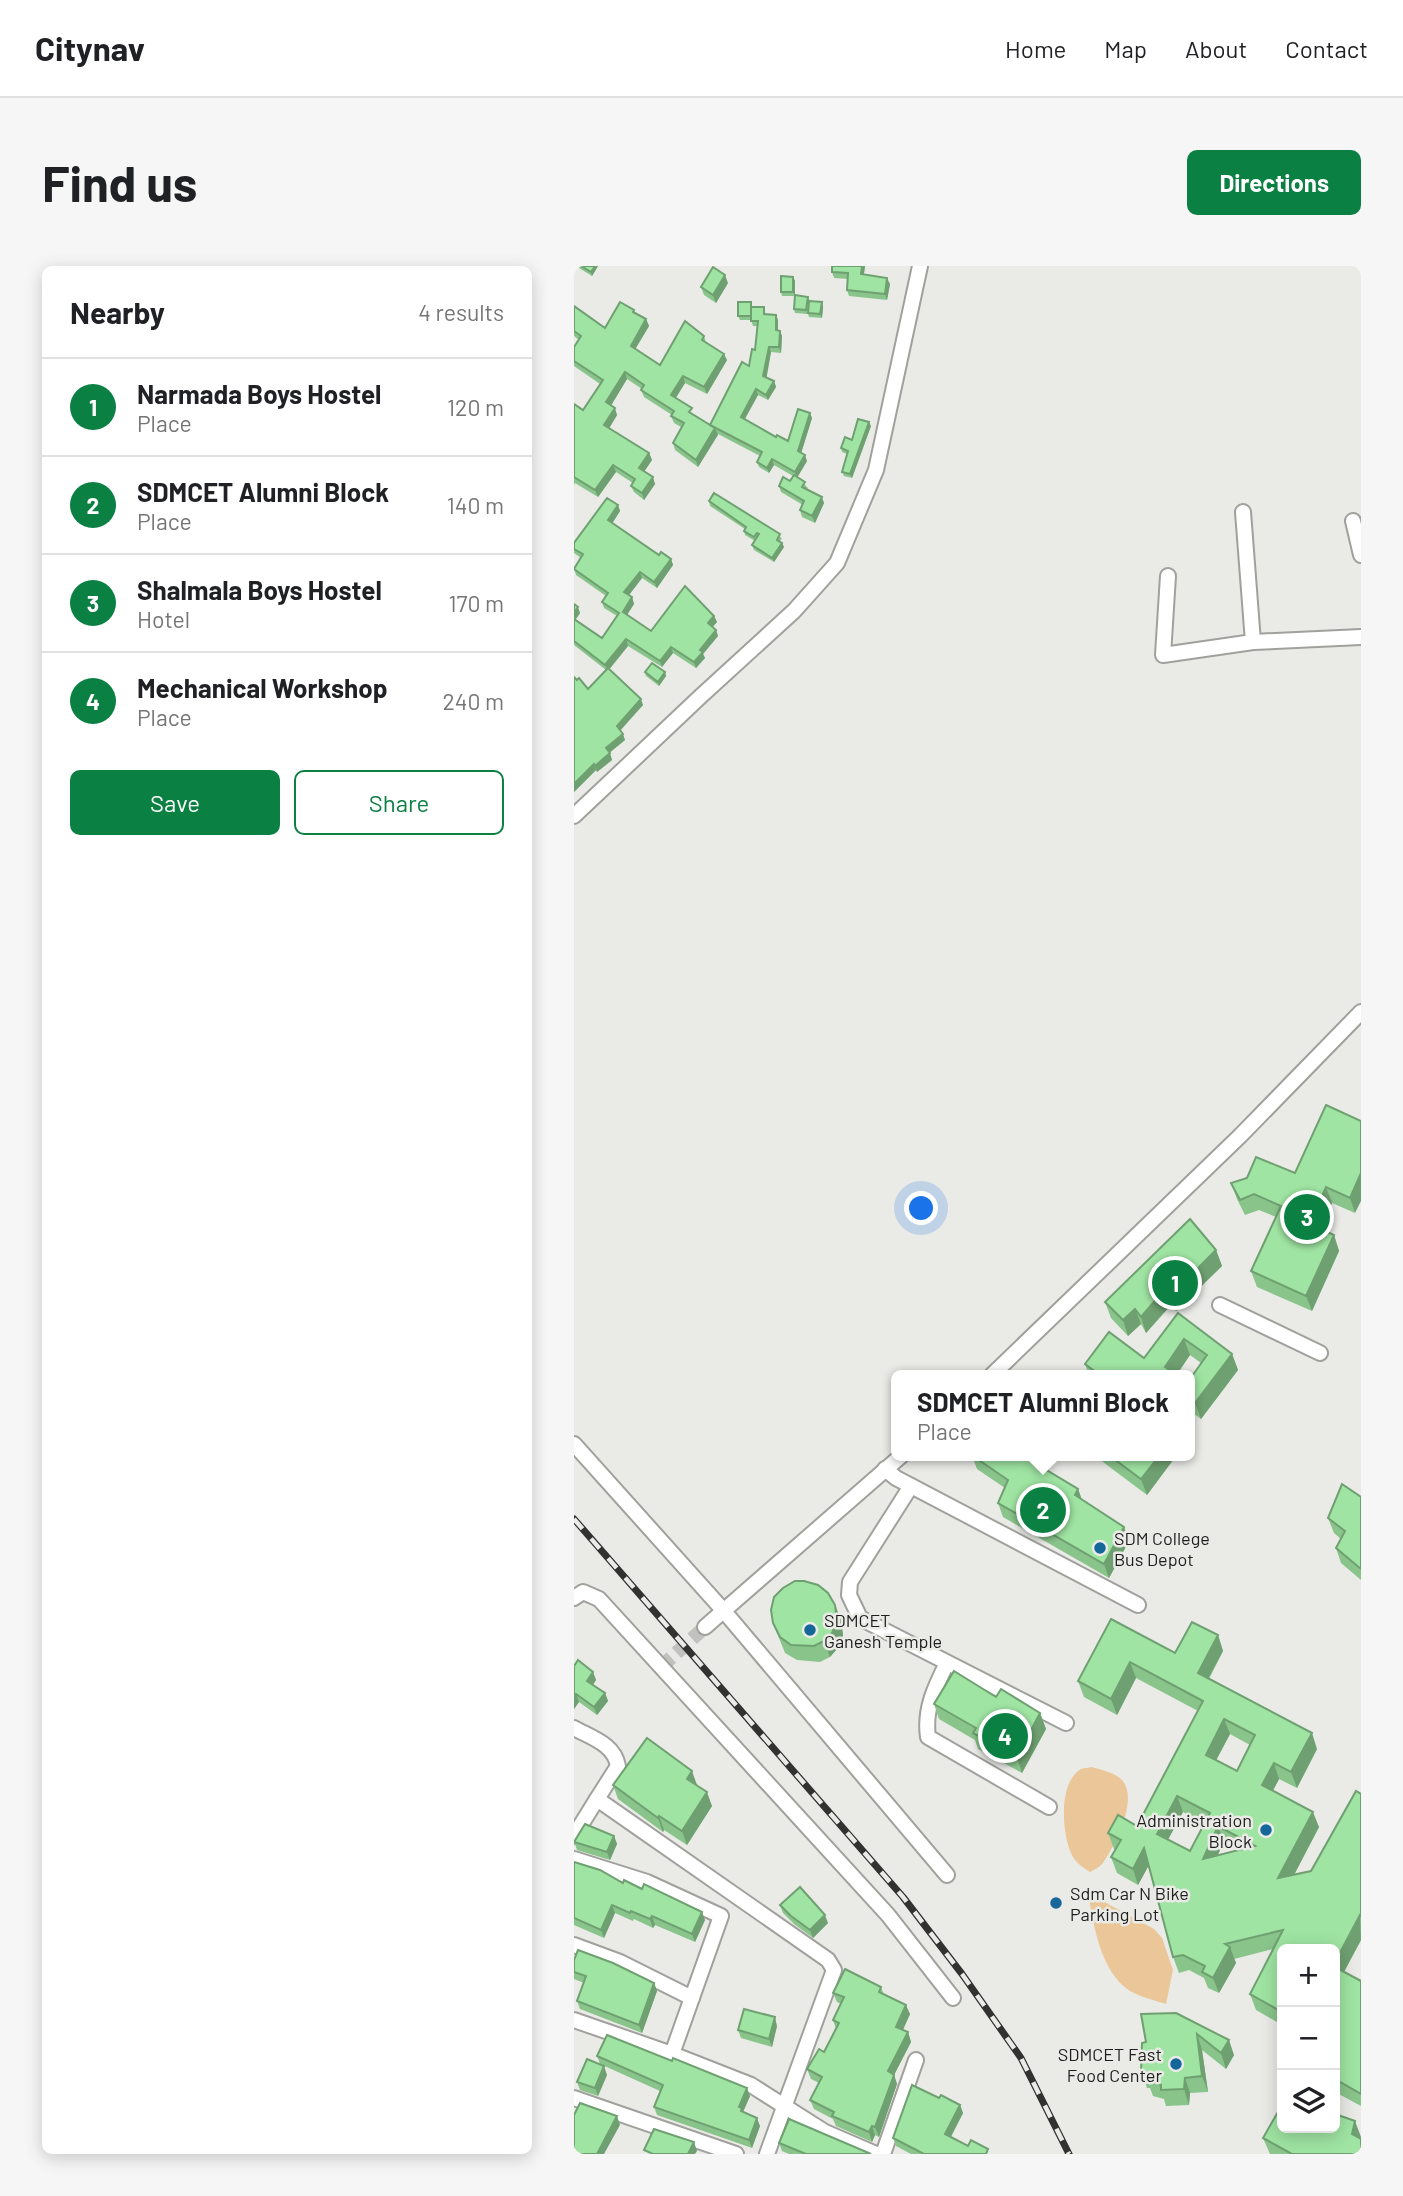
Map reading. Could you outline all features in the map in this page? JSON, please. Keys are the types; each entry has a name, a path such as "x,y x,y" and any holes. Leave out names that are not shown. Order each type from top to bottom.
{"street":[{"path":"574,816 794,611 837,563 876,470 920,266"},
{"path":"1243,512 1253,642"},
{"path":"1353,521 1361,555"},
{"path":"1168,576 1163,655 1253,642 1361,637"},
{"path":"997,1370 1240,1136 1361,1012"},
{"path":"1220,1306 1320,1353"},
{"path":"574,1444 723,1610 947,1875"},
{"path":"705,1627 895,1461"},
{"path":"885,1469 911,1486 1138,1605"},
{"path":"911,1486 850,1582 849,1595 860,1618 1066,1723"},
{"path":"574,1598 583,1592 599,1599 887,1915 953,1998"},
{"path":"947,1663 931,1696 926,1722 928,1737 1049,1807"},
{"path":"574,1728 608,1747 616,1755 618,1766 574,1836"},
{"path":"597,1799 828,1960 834,1970 767,2154"},
{"path":"574,1859 648,1882 721,1916 672,2054"},
{"path":"574,1945 620,1962 692,1998"},
{"path":"574,2020 751,2085 825,2132 876,2154"},
{"path":"883,2154 916,2060"},
{"path":"574,2098 736,2154"}],"shaded area":[{"path":"1092,1767 1122,1780 1127,1788 1128,1798 1127,1810 1113,1845 1102,1864 1090,1872 1074,1859 1071,1853 1064,1808 1068,1785 1074,1776 1081,1769"},
{"path":"1088,1893 1154,1929 1162,1938 1173,1970 1166,2004 1130,1991 1112,1972 1100,1947"}],"building":[{"path":"581,266 595,266 591,272"},
{"path":"832,266 862,266 861,274 887,278 885,294 847,290 848,273 832,272"},
{"path":"713,267 725,275 713,295 701,287"},
{"path":"781,276 793,277 793,292 781,292"},
{"path":"795,295 808,297 806,310 794,309"},
{"path":"809,301 822,302 820,314 808,313"},
{"path":"620,302 646,319 631,346 660,365 685,321 704,336 702,340 724,354 704,387 683,376 671,395 692,408 689,412 715,428 696,460 673,443 684,423 671,416 674,411 641,390 644,385 625,372 606,402 615,408 604,425 649,453 639,468 653,477 642,493 631,486 635,479 613,465 595,490 574,477 574,404 583,410 603,380 574,361 574,347 581,336 574,331 574,306 605,328"},
{"path":"738,302 751,302 751,316 738,316"},
{"path":"751,307 764,307 764,314 776,315 776,330 780,331 779,347 769,347 763,376 774,381 766,395 756,389 741,417 788,441 798,409 810,413 798,451 805,455 795,472 772,459 767,468 757,462 762,452 710,425 742,362 749,366 752,349 755,350 758,321 751,321"},
{"path":"858,419 869,422 850,474 842,472 848,451 841,448 845,437 852,440"},
{"path":"794,475 805,482 802,487 822,497 812,516 800,510 804,501 779,486 783,477 790,481"},
{"path":"714,493 780,534 777,540 782,543 772,558 752,545 759,534 754,537 744,531 746,527 709,501"},
{"path":"607,498 618,505 608,520 659,555 661,552 671,559 654,582 640,572 624,592 632,597 623,612 651,631 685,586 714,616 708,623 716,630 694,662 671,647 660,661 626,639 605,665 574,641 574,619 602,638 619,613 602,602 608,593 574,569 583,554 574,549 574,543"},
{"path":"652,663 665,672 658,682 645,672"},
{"path":"608,668 641,699 617,726 623,734 606,748 610,753 595,766 594,764 574,784 574,677 577,680 579,678 588,689"},
{"path":"1326,1105 1361,1121 1361,1173 1350,1198 1326,1187 1309,1224 1334,1235 1306,1296 1251,1271 1281,1206 1254,1194 1240,1200 1231,1183 1247,1178 1256,1157 1295,1173"},
{"path":"1190,1219 1216,1250 1171,1295 1164,1290 1141,1317 1135,1309 1123,1320 1105,1302"},
{"path":"1178,1313 1232,1354 1195,1403 1195,1372 1207,1355 1184,1339 1165,1367 1170,1370 1093,1370 1085,1364 1109,1332 1144,1358"},
{"path":"980,1461 1031,1461 1078,1489 1075,1495 1124,1527 1104,1564 998,1503 1008,1480"},
{"path":"1117,1461 1155,1461 1141,1479"},
{"path":"1342,1484 1361,1497 1361,1569 1336,1548 1345,1531 1328,1518"},
{"name":"SDMCET Ganesh Temple","path":"795,1581 818,1585 828,1593 835,1605 837,1620 832,1633 814,1646 791,1645 780,1637 773,1623 771,1610 774,1597"},
{"name":"Administration Block","path":"1111,1619 1175,1653 1192,1622 1218,1635 1198,1673 1312,1733 1291,1772 1274,1763 1262,1785 1313,1812 1278,1878 1311,1871 1356,1791 1361,1794 1361,1916 1340,1953 1340,1944 1277,1944 1277,2009 1250,1994 1283,1930 1225,1944 1230,1947 1213,1978 1202,1972 1205,1966 1183,1955 1173,1957 1144,1848 1133,1869 1111,1857 1121,1840 1108,1833 1118,1815 1137,1826 1203,1701 1130,1662 1111,1699 1078,1681","holes":["1224,1719 1255,1735 1237,1771 1206,1755","1177,1796 1210,1813 1190,1851 1157,1834","1218,1826 1255,1846 1203,1859"]},
{"path":"578,1660 593,1672 587,1681 605,1693 594,1707 576,1694 574,1698 574,1666"},
{"path":"954,1671 996,1697 1001,1689 1040,1713 1017,1757 973,1733 976,1728 934,1704"},
{"path":"647,1738 692,1771 687,1779 707,1792 682,1831 659,1816 658,1818 613,1785"},
{"path":"585,1824 614,1836 607,1852 574,1842"},
{"path":"574,1862 600,1870 623,1883 624,1880 642,1889 644,1884 702,1912 692,1934 652,1916 650,1919 612,1905 601,1930 574,1918"},
{"path":"800,1887 825,1915 810,1930 780,1905"},
{"path":"578,1950 654,1983 639,2025 577,2001 586,1976 574,1972 574,1960"},
{"path":"845,1969 881,1987 879,1992 906,2005 896,2027 908,2032 888,2071 894,2075 875,2127 872,2126 869,2132 832,2116 834,2112 810,2100 822,2077 807,2069 819,2049 824,2052 839,2023 833,2020 844,1997 833,1993"},
{"path":"1340,1970 1361,1981 1361,2094 1340,2082"},
{"path":"744,2009 775,2017 769,2039 738,2030"},
{"name":"SDMCET Fast Food Center","path":"1176,2013 1229,2040 1221,2053 1197,2034 1202,2076 1185,2078 1184,2089 1161,2090 1161,2085 1147,2080 1148,2072 1141,2072 1142,2043 1146,2042 1141,2014"},
{"path":"607,2035 747,2088 739,2107 742,2108 741,2111 757,2118 749,2140 654,2107 663,2085 597,2056"},
{"path":"587,2059 604,2066 595,2088 577,2082"},
{"path":"912,2085 960,2105 945,2134 968,2146 971,2140 988,2149 986,2154 924,2154 893,2138"},
{"path":"580,2103 617,2116 597,2154 574,2154 574,2115"},
{"path":"1277,2114 1277,2133 1340,2133 1340,2116 1355,2121 1352,2134 1361,2139 1361,2154 1292,2154 1263,2138"},
{"path":"789,2119 871,2154 806,2154 779,2143"},
{"path":"654,2129 694,2142 688,2154 653,2154 644,2150"}],"tunnel":[{"path":"661,1667 705,1627"}],"railway":[{"path":"574,1519 903,1897 1021,2058 1069,2154"}],"place":[{"name":"Shalmala Boys Hostel","path":"1307,1217"},
{"name":"Narmada Boys Hostel","path":"1175,1283"},
{"name":"SDMCET Alumni Block","path":"1043,1510"},
{"name":"SDM College Bus Depot","path":"1100,1548"},
{"name":"SDMCET Ganesh Temple","path":"810,1630"},
{"name":"Mechanical Workshop","path":"1005,1736"},
{"name":"Administration Block","path":"1266,1830"},
{"name":"Sdm Car N Bike Parking Lot","path":"1056,1903"},
{"name":"SDMCET Fast Food Center","path":"1176,2064"}]}
